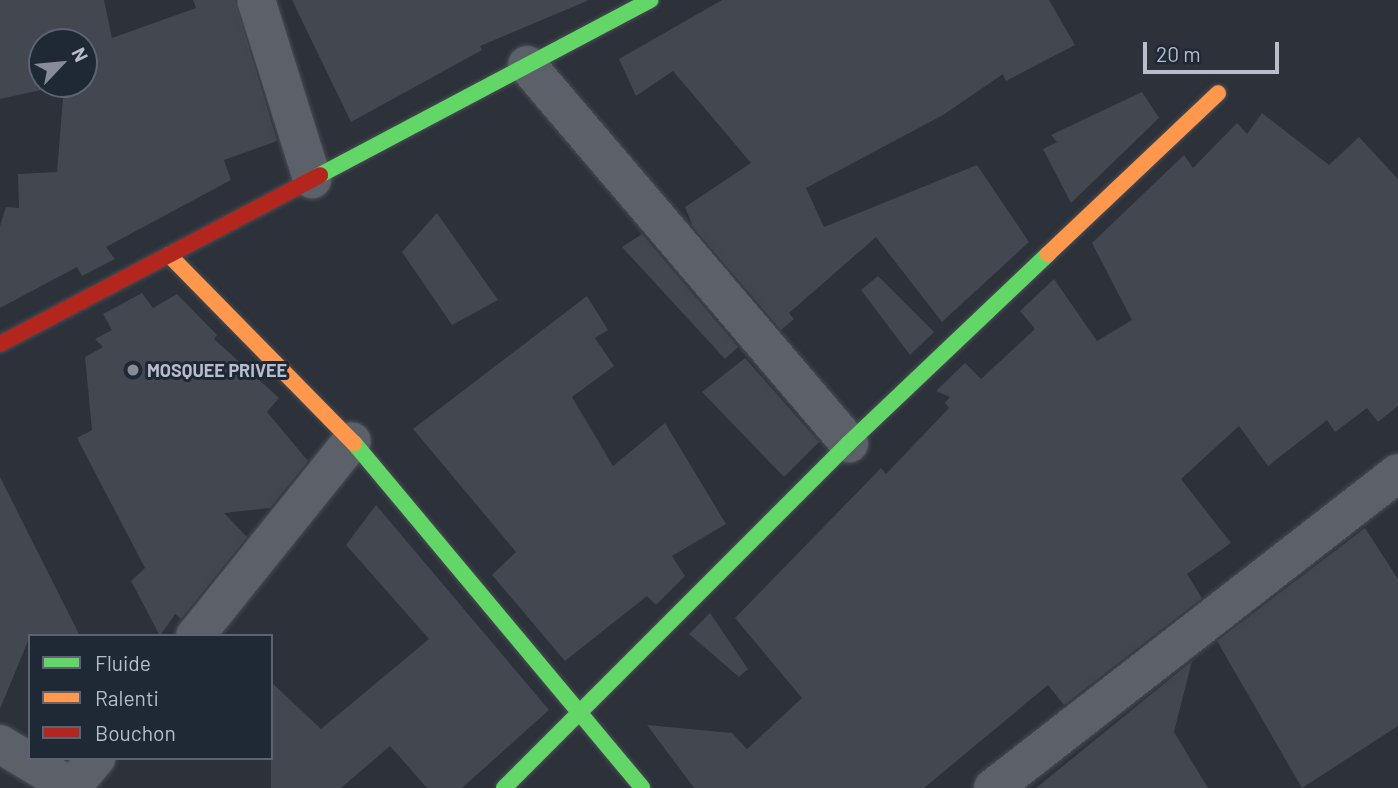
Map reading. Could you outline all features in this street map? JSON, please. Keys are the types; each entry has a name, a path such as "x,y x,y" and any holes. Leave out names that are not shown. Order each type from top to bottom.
{"street":[{"path":"256,0 312,179"},
{"path":"0,344 650,0"},
{"path":"527,65 849,443"},
{"path":"504,788 849,443 1218,93"},
{"path":"169,255 352,441 642,788"},
{"path":"197,634 352,441"},
{"path":"993,788 1398,472"},
{"path":"0,744 72,788 94,760"}],"building":[{"path":"0,0 104,0 112,38 196,8 193,0 235,0 277,141 224,160 231,180 106,247 115,259 82,276 77,267 0,308 0,226 6,207 19,208 18,174 57,172 63,98 98,98 98,28 28,28 28,93 0,99"},
{"path":"292,0 587,1 480,46 482,50 351,122"},
{"path":"722,0 1049,0 1075,45 1006,81 1003,74 943,115 806,188 824,227 977,165 1029,242 942,322 876,237 789,313 794,319 781,330 693,227 685,207 751,163 673,71 636,96 619,59"},
{"path":"1142,92 1159,118 1071,203 1043,149 1057,142 1051,135"},
{"path":"1262,113 1329,165 1359,137 1398,179 1398,406 1378,422 1367,408 1335,432 1327,420 1268,466 1239,426 1181,479 1231,543 1187,574 1202,598 1064,705 1048,685 924,788 694,788 647,725 732,733 747,749 802,698 735,618 881,468 886,474 949,408 945,403 950,397 936,391 965,363 981,379 1035,329 1020,311 1054,279 1097,341 1132,320 1092,243 1184,155 1193,168 1237,123 1247,134"},
{"path":"437,213 498,300 452,325 402,252"},
{"path":"642,234 738,347 725,359 622,247"},
{"path":"878,276 934,332 910,355 861,290"},
{"path":"142,293 153,308 177,294 217,335 214,339 279,398 267,412 308,461 270,508 224,513 247,537 181,619 175,614 161,634 131,581 145,568 77,438 92,430 85,357 103,347 95,339 112,330 103,314"},
{"path":"587,296 608,330 595,338 614,366 572,397 613,466 665,423 726,524 672,556 685,576 656,605 647,596 565,661 492,575 516,552 413,429"},
{"path":"745,358 819,442 784,477 702,392"},
{"path":"0,477 79,634 28,634 28,641 0,709"},
{"path":"376,505 549,710 462,788 427,788 390,746 341,788 271,788 273,684 321,729 429,639 346,545"},
{"path":"1365,528 1398,579 1398,726 1302,788 1217,641"},
{"path":"710,613 748,669 739,677 689,634"},
{"path":"1192,661 1174,732 1208,788 1036,788"}],"traffic: fast":[{"path":"320,175 650,0"},
{"path":"504,788 849,443 1048,254"},
{"path":"354,443 642,788"}],"traffic: slow":[{"path":"1048,254 1218,93"},
{"path":"169,255 354,443"}],"traffic: jam":[{"path":"0,344 320,175"}],"place":[{"name":"MOSQUEE PRIVEE","path":"133,370"}]}
